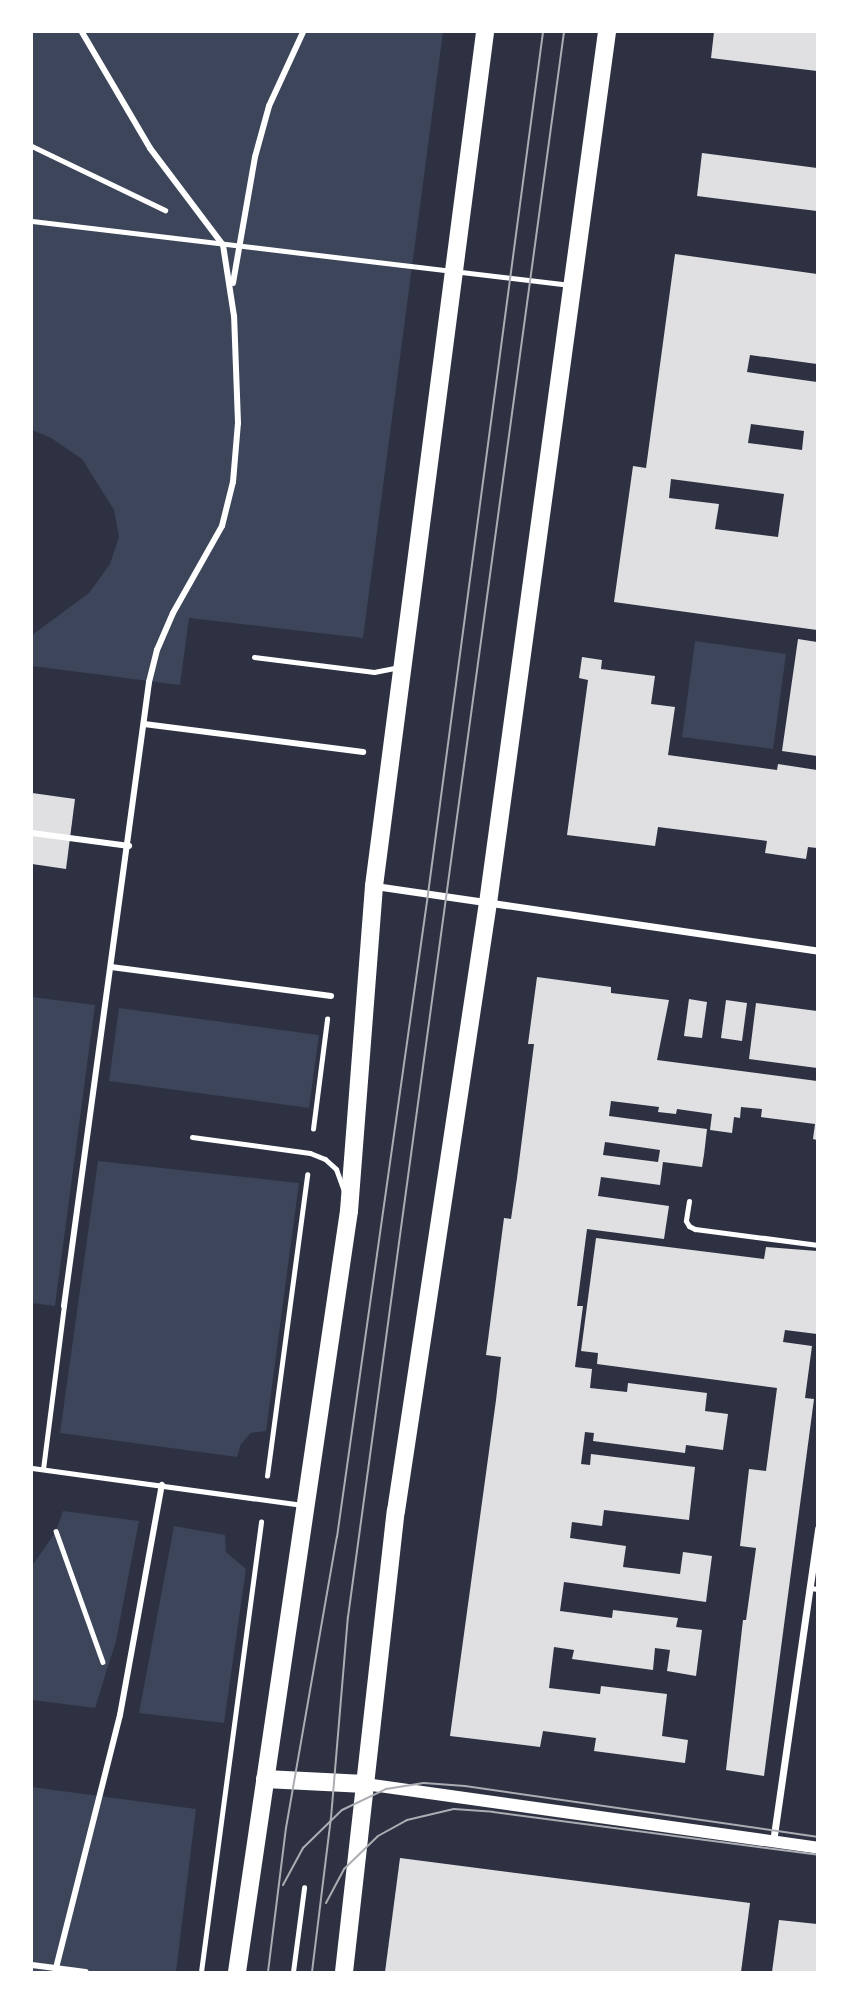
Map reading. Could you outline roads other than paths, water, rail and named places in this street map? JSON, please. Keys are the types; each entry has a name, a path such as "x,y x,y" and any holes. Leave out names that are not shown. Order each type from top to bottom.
{"main road":[{"path":"237,1972 349,1211 374,886 485,32"},
{"path":"344,1972 397,1511 488,903 607,32"},
{"path":"265,1779 365,1784"}],"street":[{"path":"64,1306 144,724 157,650 222,526 233,482 238,423 238,373 232,288 223,244 150,148 82,32"},
{"path":"232,288 255,157 269,106 303,32"},
{"path":"144,724 363,752"},
{"path":"32,833 129,846"},
{"path":"374,886 817,951"},
{"path":"111,967 331,996"},
{"path":"56,1970 124,1698 162,1485"},
{"path":"773,1842 814,1588 817,1528"},
{"path":"365,1784 817,1848"},
{"path":"32,1965 86,1972"}],"lane":[{"path":"32,221 573,285"},
{"path":"254,657 374,672 403,666"},
{"path":"192,1137 310,1153 324,1159 336,1169 349,1211"},
{"path":"689,1201 686,1221 695,1229 817,1245"},
{"path":"43,1469 64,1306"},
{"path":"32,1468 305,1505"}],"tram line":[{"path":"268,1972 286,1828 337,1537 428,894 543,32"},
{"path":"312,1972 331,1818 348,1617 564,32"},
{"path":"283,1885 303,1848 342,1810 386,1789 424,1783 465,1786 818,1837"},
{"path":"326,1903 344,1869 378,1836 407,1820 454,1809 818,1855"}]}
